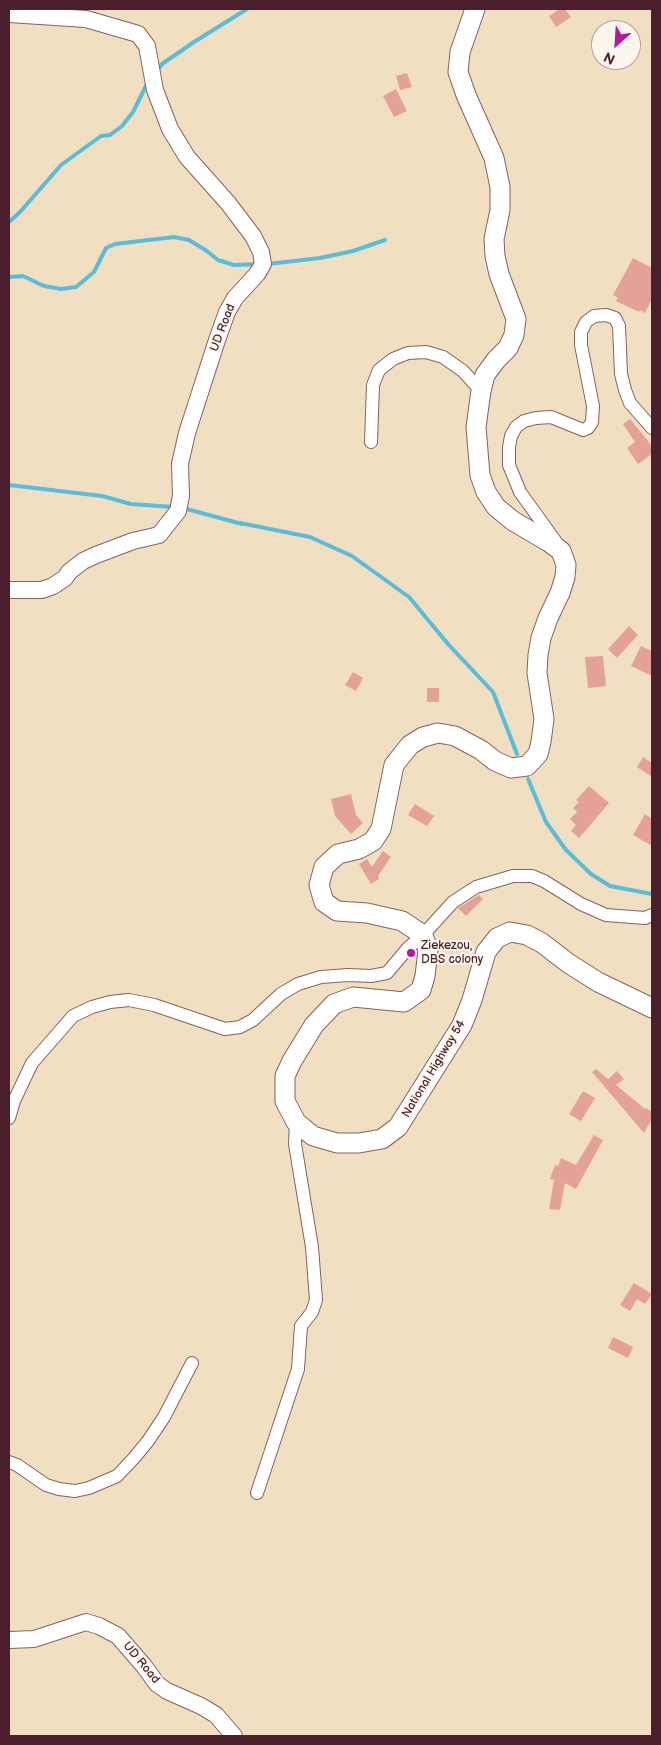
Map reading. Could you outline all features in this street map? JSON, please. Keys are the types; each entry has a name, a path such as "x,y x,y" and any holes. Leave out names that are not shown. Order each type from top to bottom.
{"highway":[{"path":"423,935 402,921 367,913 338,911 324,902 319,885 324,868 338,854 358,849 373,841 381,829 394,764 410,745 423,737 438,733 455,736 482,750 495,761 511,768 527,766 538,754 544,719 537,673 538,655 541,638 548,618 565,578 566,565 561,552 549,542 514,521 496,507 486,492 480,475 476,427 481,391 485,375 508,348 514,335 516,319 499,274 495,256 494,239 500,210 500,195 494,158 466,95 458,72 460,52 475,9"},
{"name":"National Highway 54","path":"423,935 428,950 425,976 421,990 404,1002 353,997 334,1004 314,1025 292,1061 285,1076 285,1101 296,1122 313,1136 337,1143 359,1143 382,1139 398,1127 462,1026 486,952 497,938 510,932 526,934 598,982 652,1008"}],"main road":[{"name":"UD Road","path":"9,14 86,19 138,34 147,46 155,90 170,130 187,157 228,203 254,236 262,252 263,264 257,274 235,298 217,340 187,433 180,464 181,496 178,511 158,535 133,541 96,554 83,561 69,572 65,578 53,586 42,590 9,590"},
{"name":"UD Road","path":"9,1640 34,1639 86,1622 99,1626 118,1636 157,1684 166,1691 201,1706 216,1715 234,1736"}],"street":[{"path":"561,552 554,538 544,527 520,492 509,465 508,447 516,427 524,421 551,417 583,430 588,428 592,422 593,406 581,345 581,332 586,322 594,316 606,314 615,318 619,326 621,374 625,390 630,403 652,428"},
{"path":"371,442 373,385 379,370 393,359 408,353 426,352 443,357 463,371 481,391"},
{"path":"9,1118 14,1101 32,1064 73,1016 92,1007 110,1002 129,1000 154,1005 225,1029 240,1027 253,1020 281,994 298,984 322,978 348,975 371,976 387,973 408,948 423,935 453,902 476,888 513,876 532,876 544,881 581,904 606,914 645,918 652,915"},
{"path":"257,1493 298,1369 301,1326 312,1312 316,1300 312,1247 295,1144 296,1122"},
{"path":"9,1462 17,1465 46,1485 59,1489 75,1491 89,1488 117,1476 134,1458 164,1417 192,1363"}],"building":[{"path":"560,9 565,9 571,17 556,27 549,16"},
{"path":"407,73 412,87 400,90 396,76"},
{"path":"396,89 407,111 394,117 383,96"},
{"path":"633,258 652,268 652,299 645,313 616,301 618,298 613,295"},
{"path":"630,419 652,446 652,454 638,464 627,448 635,442 623,424"},
{"path":"629,626 638,635 617,658 608,649"},
{"path":"641,646 652,651 652,676 631,666"},
{"path":"603,656 606,686 588,688 585,657"},
{"path":"353,672 363,678 356,691 345,685"},
{"path":"427,688 439,688 439,702 427,702"},
{"path":"643,757 652,763 652,777 637,767"},
{"path":"589,786 609,803 579,838 571,831 576,825 570,819 577,812 573,808 579,802 576,800"},
{"path":"351,794 356,815 363,823 351,834 335,816 331,799"},
{"path":"415,804 434,816 427,826 408,815"},
{"path":"645,814 652,819 652,846 633,835"},
{"path":"383,851 391,857 378,876 379,879 371,884 359,864 367,859 372,867"},
{"path":"479,895 483,899 466,916 458,908"},
{"path":"596,1069 608,1079 617,1071 624,1079 616,1085 645,1109 652,1112 652,1119 644,1133 592,1072"},
{"path":"583,1091 595,1098 581,1121 569,1114"},
{"path":"594,1135 603,1140 576,1189 565,1183 560,1210 549,1209 554,1180 550,1179 555,1165 558,1166 561,1158 576,1165"},
{"path":"634,1283 652,1294 645,1304 637,1299 630,1311 620,1305"},
{"path":"613,1337 633,1347 628,1358 608,1348"}],"waterway":[{"path":"157,71 162,64 247,9"},
{"path":"9,222 61,165 101,136 110,135 122,126 133,112 148,82"},
{"path":"9,277 23,276 44,286 61,289 76,287 94,272 106,248 115,244 174,237 189,240 218,260 234,265 258,264"},
{"path":"268,264 320,258 353,251 385,240"},
{"path":"9,485 102,496 131,504 174,507"},
{"path":"183,508 242,524"},
{"path":"240,523 310,537 352,556 409,597 448,644 493,692 517,754"},
{"path":"528,779 546,822 566,850 591,874 610,886 652,894"}],"place":[{"name":"Ziekezou, DBS colony","path":"411,953"}]}
